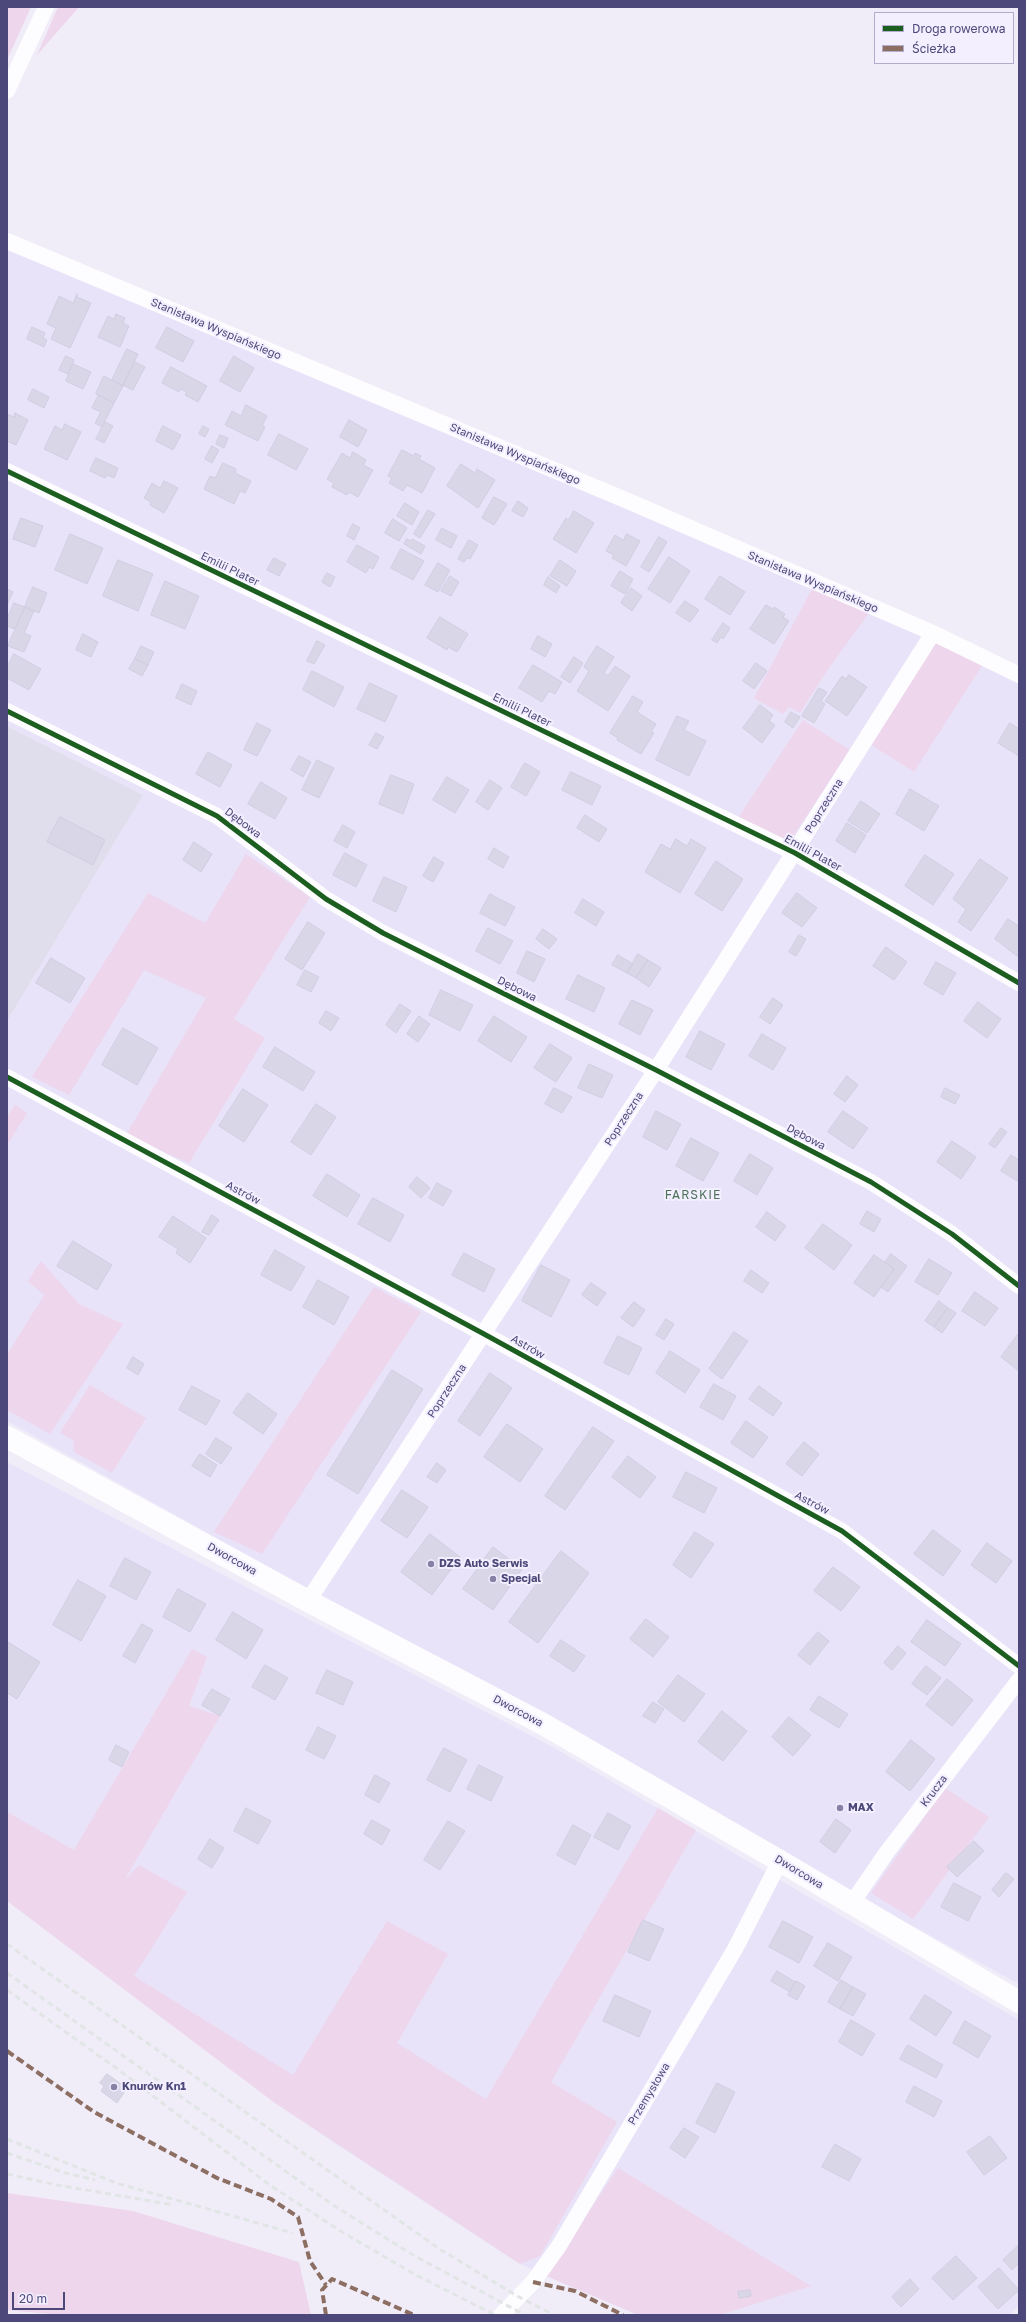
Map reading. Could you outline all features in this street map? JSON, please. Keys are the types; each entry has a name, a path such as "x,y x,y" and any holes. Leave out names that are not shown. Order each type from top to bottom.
{"main road":[{"name":"Dworcowa","path":"7,1437 308,1601 543,1724 852,1903 1019,2002"}],"street":[{"path":"7,91 46,7"},
{"name":"Stanisława Wyspiańskiego","path":"7,241 628,501 933,633 1019,675"},
{"name":"Emilii Plater","path":"7,471 794,853 1019,983"},
{"name":"Poprzeczna","path":"308,1601 656,1070 933,633"},
{"name":"Dębowa","path":"7,711 217,816 326,899 382,933 656,1070 871,1182 952,1234 1019,1286"},
{"name":"Astrów","path":"7,1077 484,1334 842,1531 1019,1666"},
{"name":"Krucza","path":"852,1903 887,1852 1019,1680"},
{"name":"Przemysłowa","path":"501,2315 533,2282 559,2246 735,1949 780,1861"}],"shaded area":[{"path":"7,7 31,7 7,60"},
{"path":"58,7 79,7 37,55"},
{"path":"7,237 1019,670 1019,1984 848,1891 7,1421 7,1021 143,795 7,726"},
{"path":"815,583 869,613 826,672 800,713 789,707 783,714 754,698"},
{"path":"936,639 983,664 914,772 870,744"},
{"path":"803,720 850,750 794,835 786,840 738,818"},
{"path":"7,726 143,795 7,1021"},
{"path":"246,854 310,897 234,1019 265,1038 189,1163 126,1135 206,998 144,970 69,1095 32,1077 148,893 205,923"},
{"path":"15,1105 27,1113 7,1145 7,1118"},
{"path":"41,1261 79,1304 123,1324 50,1434 7,1410 7,1355 44,1295 28,1281"},
{"path":"374,1287 421,1312 262,1554 214,1532"},
{"path":"90,1385 146,1418 112,1473 74,1452 73,1440 60,1433"},
{"path":"7,1462 553,1747 1019,2020 1019,2306 1009,2315 638,2315 520,2264 333,2142 275,2103 7,1901"},
{"path":"192,1649 207,1657 189,1706 220,1716 124,1881 139,1865 187,1892 134,1976 293,2075 387,1921 448,1954 397,2043 486,2099 658,1808 696,1830 551,2082 617,2122 540,2256 520,2264 275,2103 7,1901 7,1812 74,1850"},
{"path":"945,1788 989,1817 913,1919 871,1893"},
{"path":"618,2168 811,2286 720,2315 638,2315 546,2276"},
{"path":"7,2193 133,2211 299,2262 311,2315 60,2315 7,2310"}],"building":[{"path":"77,294 77,297 91,303 70,348 51,339 56,328 47,324 59,296 73,303"},
{"path":"116,314 125,318 123,323 129,326 120,347 98,337 108,316 114,319"},
{"path":"32,327 45,333 43,338 47,340 44,347 27,339"},
{"path":"167,327 194,341 183,362 156,348"},
{"path":"127,349 138,354 123,386 112,380"},
{"path":"66,356 74,360 68,374 59,370"},
{"path":"234,356 254,368 240,392 220,381"},
{"path":"135,362 145,367 133,390 123,385"},
{"path":"73,364 91,372 83,389 66,381"},
{"path":"171,367 207,386 198,402 185,395 187,392 181,389 179,392 162,383"},
{"path":"104,376 123,386 114,403 96,394"},
{"path":"33,389 49,397 44,408 28,400"},
{"path":"99,395 114,403 102,427 95,423 101,412 92,408"},
{"path":"246,405 267,416 262,426 265,427 258,441 225,425 232,411 241,416"},
{"path":"15,413 28,420 16,445 7,441 7,414 14,417"},
{"path":"349,420 367,430 358,447 340,437"},
{"path":"105,422 113,426 104,443 96,439"},
{"path":"65,424 81,432 67,460 44,449 55,426 62,430"},
{"path":"163,426 181,435 173,450 156,441"},
{"path":"203,426 209,429 205,437 199,434"},
{"path":"279,434 308,449 296,470 268,455"},
{"path":"220,435 228,438 224,448 216,444"},
{"path":"212,446 219,450 212,463 205,459"},
{"path":"402,450 414,456 415,453 421,456 419,459 435,468 422,493 407,485 403,491 389,483 392,478 388,476"},
{"path":"353,452 366,460 363,465 373,470 358,497 349,492 347,495 332,487 334,483 327,479 342,453 350,458"},
{"path":"96,458 118,468 114,478 107,475 105,478 90,471"},
{"path":"223,463 236,469 235,473 251,481 245,493 240,491 234,504 204,489 210,476 215,478"},
{"path":"461,464 475,473 477,469 495,480 478,508 447,486"},
{"path":"164,481 178,488 164,513 150,505 151,502 144,498 152,483 160,488"},
{"path":"494,497 507,504 494,525 482,518"},
{"path":"518,501 528,508 523,517 512,511"},
{"path":"405,503 419,512 412,525 397,516"},
{"path":"428,510 435,514 420,538 414,534"},
{"path":"574,511 594,523 576,553 553,539 566,518 568,520"},
{"path":"21,518 43,526 35,547 13,539"},
{"path":"393,519 407,528 399,541 385,533"},
{"path":"353,524 360,528 354,540 347,536"},
{"path":"442,528 457,536 451,548 436,540"},
{"path":"70,534 103,548 87,584 55,570"},
{"path":"627,534 640,541 626,566 612,558 614,555 606,551 615,535 623,540"},
{"path":"659,537 667,542 649,572 641,567"},
{"path":"407,539 411,541 412,539 425,546 421,554 404,544"},
{"path":"469,540 478,545 470,559 467,558 464,562 458,559"},
{"path":"357,545 379,557 373,569 369,567 366,573 347,562"},
{"path":"401,549 424,561 413,580 391,568"},
{"path":"669,557 690,571 670,603 648,589"},
{"path":"274,558 286,564 279,576 267,570"},
{"path":"118,560 153,574 138,611 103,596"},
{"path":"560,560 576,571 567,586 550,576"},
{"path":"438,563 450,570 438,592 425,585"},
{"path":"620,571 633,579 625,594 611,586"},
{"path":"327,573 335,577 330,587 322,582"},
{"path":"450,576 459,582 451,596 441,591"},
{"path":"720,576 745,592 730,615 705,599"},
{"path":"548,577 560,586 556,593 544,585"},
{"path":"165,581 199,596 185,629 151,615"},
{"path":"33,587 47,593 39,613 25,607"},
{"path":"631,588 642,596 632,611 621,603"},
{"path":"7,589 13,592 7,605"},
{"path":"685,601 699,610 690,622 676,613"},
{"path":"14,603 25,607 15,629 7,626 7,619"},
{"path":"766,605 773,609 774,607 785,614 783,617 789,621 774,644 750,629"},
{"path":"25,607 34,611 24,633 31,636 24,652 8,646"},
{"path":"440,617 468,634 457,652 448,647 447,650 427,638"},
{"path":"723,623 730,628 723,639 721,637 717,643 712,640"},
{"path":"83,634 98,642 91,657 76,650"},
{"path":"538,636 552,644 545,657 531,649"},
{"path":"317,641 325,645 314,664 307,661"},
{"path":"141,646 154,652 148,665 135,659"},
{"path":"597,646 614,657 604,673 608,676 615,666 630,676 608,711 577,691 589,671 584,667"},
{"path":"14,654 41,669 29,690 7,678 7,667"},
{"path":"574,657 583,663 570,683 561,677"},
{"path":"135,659 148,665 142,676 129,669"},
{"path":"756,663 767,671 754,689 743,681"},
{"path":"533,665 562,682 555,694 549,691 542,702 519,688"},
{"path":"312,671 344,687 334,707 303,690"},
{"path":"849,675 867,687 847,716 825,701 842,676 846,679"},
{"path":"370,683 397,696 385,722 357,709"},
{"path":"182,684 197,691 191,705 176,698"},
{"path":"819,688 827,692 821,701 825,704 814,723 802,716"},
{"path":"633,696 643,702 637,712 656,724 651,732 654,733 641,754 617,740 618,738 610,733"},
{"path":"760,705 773,715 769,721 775,725 762,743 743,728"},
{"path":"791,712 800,717 793,728 785,722"},
{"path":"677,716 689,721 684,730 706,741 689,776 656,760"},
{"path":"257,723 271,730 257,756 244,750"},
{"path":"1010,723 1019,729 1019,756 998,743"},
{"path":"376,733 384,737 377,749 369,745"},
{"path":"208,752 232,765 220,787 196,774"},
{"path":"299,756 311,762 303,777 291,770"},
{"path":"317,760 334,768 319,798 302,790"},
{"path":"525,763 540,772 526,796 511,787"},
{"path":"571,772 601,786 592,805 562,790"},
{"path":"391,775 414,784 403,814 379,804"},
{"path":"447,777 469,790 455,813 433,800"},
{"path":"490,780 502,788 488,810 476,802"},
{"path":"261,782 287,798 275,819 248,804"},
{"path":"910,789 939,806 924,831 896,814"},
{"path":"861,801 880,814 867,833 848,821"},
{"path":"585,815 607,829 599,842 577,828"},
{"path":"60,817 105,840 93,865 47,842"},
{"path":"847,823 866,835 855,853 836,841"},
{"path":"343,825 355,832 347,848 334,841"},
{"path":"676,839 687,846 691,839 706,848 680,893 645,872 661,844 670,849"},
{"path":"194,842 212,854 201,872 183,860"},
{"path":"494,848 509,857 503,868 488,859"},
{"path":"345,853 367,865 356,887 333,875"},
{"path":"925,855 954,874 933,905 905,886"},
{"path":"434,857 444,863 433,882 423,876"},
{"path":"980,859 1008,878 971,931 958,922 966,909 953,899"},
{"path":"716,861 743,879 722,911 695,894"},
{"path":"384,877 407,887 396,912 373,901"},
{"path":"797,893 817,908 802,927 782,913"},
{"path":"490,894 515,907 505,926 480,913"},
{"path":"583,899 604,912 596,926 575,913"},
{"path":"1008,919 1019,926 1019,954 1017,956 995,939"},
{"path":"308,922 325,933 302,970 285,959"},
{"path":"488,928 513,941 500,964 476,951"},
{"path":"543,929 557,939 549,949 536,939"},
{"path":"799,935 806,939 796,956 789,952"},
{"path":"886,947 907,962 894,980 873,966"},
{"path":"527,951 545,959 534,982 517,973"},
{"path":"638,954 648,960 636,978 627,973"},
{"path":"618,955 633,964 627,973 612,965"},
{"path":"51,958 85,978 70,1003 36,983"},
{"path":"648,960 661,968 649,987 636,978"},
{"path":"936,962 956,973 943,995 924,984"},
{"path":"305,970 319,977 311,992 297,985"},
{"path":"578,975 605,988 594,1012 566,999"},
{"path":"441,990 473,1005 460,1031 429,1015"},
{"path":"773,998 783,1005 770,1024 760,1017"},
{"path":"632,1000 653,1010 640,1035 619,1024"},
{"path":"978,1002 1001,1019 987,1038 964,1021"},
{"path":"400,1004 411,1011 396,1033 386,1025"},
{"path":"326,1011 339,1018 331,1031 319,1023"},
{"path":"419,1016 430,1024 418,1042 407,1034"},
{"path":"494,1016 527,1037 511,1062 478,1041"},
{"path":"123,1028 158,1048 137,1085 102,1065"},
{"path":"700,1031 725,1044 711,1070 686,1057"},
{"path":"762,1034 786,1048 773,1070 749,1056"},
{"path":"550,1044 572,1058 556,1082 534,1068"},
{"path":"275,1047 315,1072 303,1091 263,1067"},
{"path":"589,1064 613,1075 602,1098 578,1088"},
{"path":"847,1076 858,1085 845,1102 834,1094"},
{"path":"554,1088 572,1097 562,1113 545,1104"},
{"path":"945,1088 960,1095 955,1104 941,1097"},
{"path":"243,1089 268,1105 244,1142 219,1126"},
{"path":"316,1104 336,1117 311,1155 291,1142"},
{"path":"656,1111 681,1124 667,1150 643,1137"},
{"path":"843,1111 868,1128 853,1149 828,1132"},
{"path":"1001,1128 1007,1132 995,1148 989,1144"},
{"path":"691,1138 719,1153 703,1181 676,1166"},
{"path":"952,1141 976,1157 961,1179 937,1162"},
{"path":"750,1154 773,1168 757,1195 734,1181"},
{"path":"1011,1155 1019,1160 1019,1182 1001,1171"},
{"path":"327,1174 360,1195 347,1217 313,1196"},
{"path":"417,1177 430,1188 421,1198 409,1187"},
{"path":"437,1183 452,1191 443,1206 429,1198"},
{"path":"373,1198 404,1215 390,1242 358,1224"},
{"path":"867,1211 881,1219 874,1232 860,1224"},
{"path":"767,1212 786,1226 775,1241 756,1227"},
{"path":"212,1215 219,1220 209,1235 202,1232"},
{"path":"173,1216 206,1238 190,1263 176,1253 178,1249 159,1237"},
{"path":"823,1224 852,1245 834,1270 805,1248"},
{"path":"73,1241 112,1265 97,1290 57,1266"},
{"path":"275,1250 305,1267 291,1291 261,1275"},
{"path":"464,1253 495,1269 484,1292 452,1275"},
{"path":"891,1254 907,1266 888,1292 881,1287 894,1269 885,1262"},
{"path":"874,1255 894,1269 874,1297 854,1283"},
{"path":"929,1259 952,1273 938,1295 915,1282"},
{"path":"541,1265 570,1280 551,1317 522,1301"},
{"path":"751,1270 769,1283 762,1293 744,1281"},
{"path":"318,1280 349,1297 334,1325 303,1307"},
{"path":"591,1283 606,1293 597,1306 582,1295"},
{"path":"975,1292 998,1308 985,1326 962,1311"},
{"path":"939,1301 948,1308 934,1327 925,1321"},
{"path":"634,1302 645,1310 633,1327 621,1318"},
{"path":"948,1308 956,1313 942,1333 934,1327"},
{"path":"666,1319 674,1324 664,1340 656,1335"},
{"path":"734,1332 748,1341 722,1379 709,1369"},
{"path":"1019,1333 1019,1371 1001,1357"},
{"path":"618,1336 642,1348 629,1375 604,1363"},
{"path":"670,1351 700,1370 685,1393 656,1373"},
{"path":"133,1357 144,1364 138,1375 127,1368"},
{"path":"392,1370 423,1389 358,1494 327,1475"},
{"path":"490,1373 512,1388 480,1436 458,1421"},
{"path":"714,1384 736,1396 723,1420 700,1407"},
{"path":"192,1386 220,1401 206,1425 179,1410"},
{"path":"759,1386 782,1403 773,1416 749,1399"},
{"path":"248,1393 277,1414 263,1434 233,1413"},
{"path":"746,1421 768,1437 753,1458 731,1443"},
{"path":"507,1424 543,1449 520,1482 484,1457"},
{"path":"593,1427 614,1441 565,1510 545,1496"},
{"path":"216,1438 232,1448 221,1464 206,1454"},
{"path":"804,1442 819,1454 802,1476 786,1464"},
{"path":"200,1454 217,1465 210,1477 192,1466"},
{"path":"628,1456 656,1477 640,1498 612,1477"},
{"path":"437,1463 446,1470 437,1483 427,1477"},
{"path":"686,1472 717,1488 704,1513 673,1497"},
{"path":"402,1490 428,1507 407,1538 381,1521"},
{"path":"933,1530 961,1551 943,1576 914,1554"},
{"path":"695,1532 714,1544 691,1578 673,1565"},
{"name":"DZS Auto Serwis","path":"430,1534 460,1557 432,1595 401,1572"},
{"path":"987,1543 1012,1561 996,1583 971,1565"},
{"name":"Specjal","path":"493,1547 522,1569 493,1610 463,1589"},
{"path":"561,1551 589,1573 538,1643 509,1622"},
{"path":"125,1558 151,1572 136,1600 110,1586"},
{"path":"833,1567 860,1587 841,1611 814,1591"},
{"path":"78,1580 106,1596 81,1641 53,1625"},
{"path":"178,1589 206,1604 190,1632 163,1617"},
{"path":"233,1612 263,1630 246,1659 216,1640"},
{"path":"646,1619 669,1637 653,1657 630,1639"},
{"path":"927,1620 961,1644 945,1666 911,1642"},
{"path":"142,1624 153,1630 135,1663 123,1656"},
{"path":"818,1632 829,1641 810,1665 798,1655"},
{"path":"561,1640 585,1656 574,1672 550,1656"},
{"path":"8,1642 40,1662 17,1699 7,1693"},
{"path":"898,1646 906,1653 892,1670 884,1663"},
{"path":"265,1665 288,1678 275,1700 252,1687"},
{"path":"926,1666 941,1678 927,1695 912,1684"},
{"path":"327,1670 353,1682 343,1705 316,1693"},
{"path":"678,1675 705,1694 684,1722 658,1702"},
{"path":"947,1679 973,1700 952,1726 926,1705"},
{"path":"212,1689 230,1699 220,1716 202,1705"},
{"path":"819,1696 848,1714 839,1728 810,1710"},
{"path":"653,1702 664,1709 655,1723 643,1716"},
{"path":"722,1711 747,1731 723,1761 698,1742"},
{"path":"789,1717 811,1735 793,1756 772,1737"},
{"path":"318,1727 336,1736 324,1759 306,1750"},
{"path":"911,1740 935,1759 910,1791 886,1772"},
{"path":"116,1745 129,1752 122,1767 109,1760"},
{"path":"444,1748 467,1760 450,1792 427,1780"},
{"path":"479,1765 503,1777 491,1801 467,1789"},
{"path":"375,1775 390,1783 379,1803 365,1795"},
{"path":"246,1808 271,1821 258,1844 234,1831"},
{"path":"608,1813 631,1826 618,1850 594,1837"},
{"path":"836,1819 851,1830 835,1853 820,1842"},
{"path":"372,1820 390,1830 382,1845 364,1834"},
{"path":"448,1821 465,1831 440,1870 424,1860"},
{"path":"573,1825 591,1835 575,1865 557,1855"},
{"path":"210,1839 224,1848 212,1868 198,1859"},
{"path":"974,1841 984,1851 957,1877 947,1867"},
{"path":"1006,1873 1014,1879 999,1897 992,1890"},
{"path":"954,1883 981,1897 968,1921 941,1907"},
{"path":"643,1920 664,1929 649,1961 628,1952"},
{"path":"783,1921 813,1937 799,1963 769,1947"},
{"path":"828,1943 852,1957 838,1981 814,1966"},
{"path":"777,1971 795,1982 790,1992 771,1981"},
{"path":"841,1980 853,1987 840,2009 828,2002"},
{"path":"796,1981 805,1986 797,2000 788,1995"},
{"path":"853,1987 866,1994 853,2016 840,2009"},
{"path":"615,1995 651,2011 639,2037 603,2021"},
{"path":"925,1995 952,2012 936,2036 910,2019"},
{"path":"851,2020 875,2034 862,2056 839,2042"},
{"path":"965,2021 991,2036 978,2058 953,2043"},
{"path":"908,2045 943,2065 936,2078 900,2059"},
{"name":"Knurów Kn1","path":"107,2074 127,2088 117,2103 101,2091 104,2086 100,2083"},
{"path":"717,2083 735,2092 715,2133 696,2123"},
{"path":"914,2086 942,2101 934,2117 906,2102"},
{"path":"684,2128 699,2137 685,2158 670,2148"},
{"path":"990,2136 1007,2158 984,2175 967,2152"},
{"path":"835,2144 861,2159 849,2181 822,2167"},
{"path":"1019,2245 1019,2263 1012,2270 1003,2260"},
{"path":"956,2256 977,2278 953,2300 932,2278"},
{"path":"999,2268 1019,2290 998,2309 978,2287"},
{"path":"910,2279 919,2289 901,2307 892,2297"},
{"path":"750,2290 751,2296 739,2298 738,2292"}],"railway":[{"path":"7,1944 441,2250 519,2297 554,2315"},
{"path":"7,1973 333,2205 413,2255 525,2315"},
{"path":"7,1990 119,2070 271,2186 347,2235 416,2275 495,2315"},
{"path":"7,2139 116,2183 293,2233"},
{"path":"7,2153 62,2172 95,2180"},
{"path":"7,2174 57,2185 174,2205"}],"marked path":[{"path":"7,2051 94,2112 217,2178 271,2199 298,2217 310,2261 326,2285"},
{"path":"326,2315 322,2290 332,2279 414,2315"},
{"path":"533,2282 575,2291 623,2315"}],"cycle path":[{"path":"7,471 795,853 1019,983"},
{"path":"7,711 217,816 326,899 383,933 656,1070 871,1182 952,1234 1019,1286"},
{"path":"7,1077 484,1334 842,1531 1019,1666"}],"place":[{"name":"DZS Auto Serwis","path":"431,1564"},
{"name":"Specjal","path":"493,1579"},
{"name":"MAX","path":"840,1808"},
{"name":"Knurów Kn1","path":"114,2087"}],"district":[{"name":"FARSKIE","path":"693,1195"}]}
